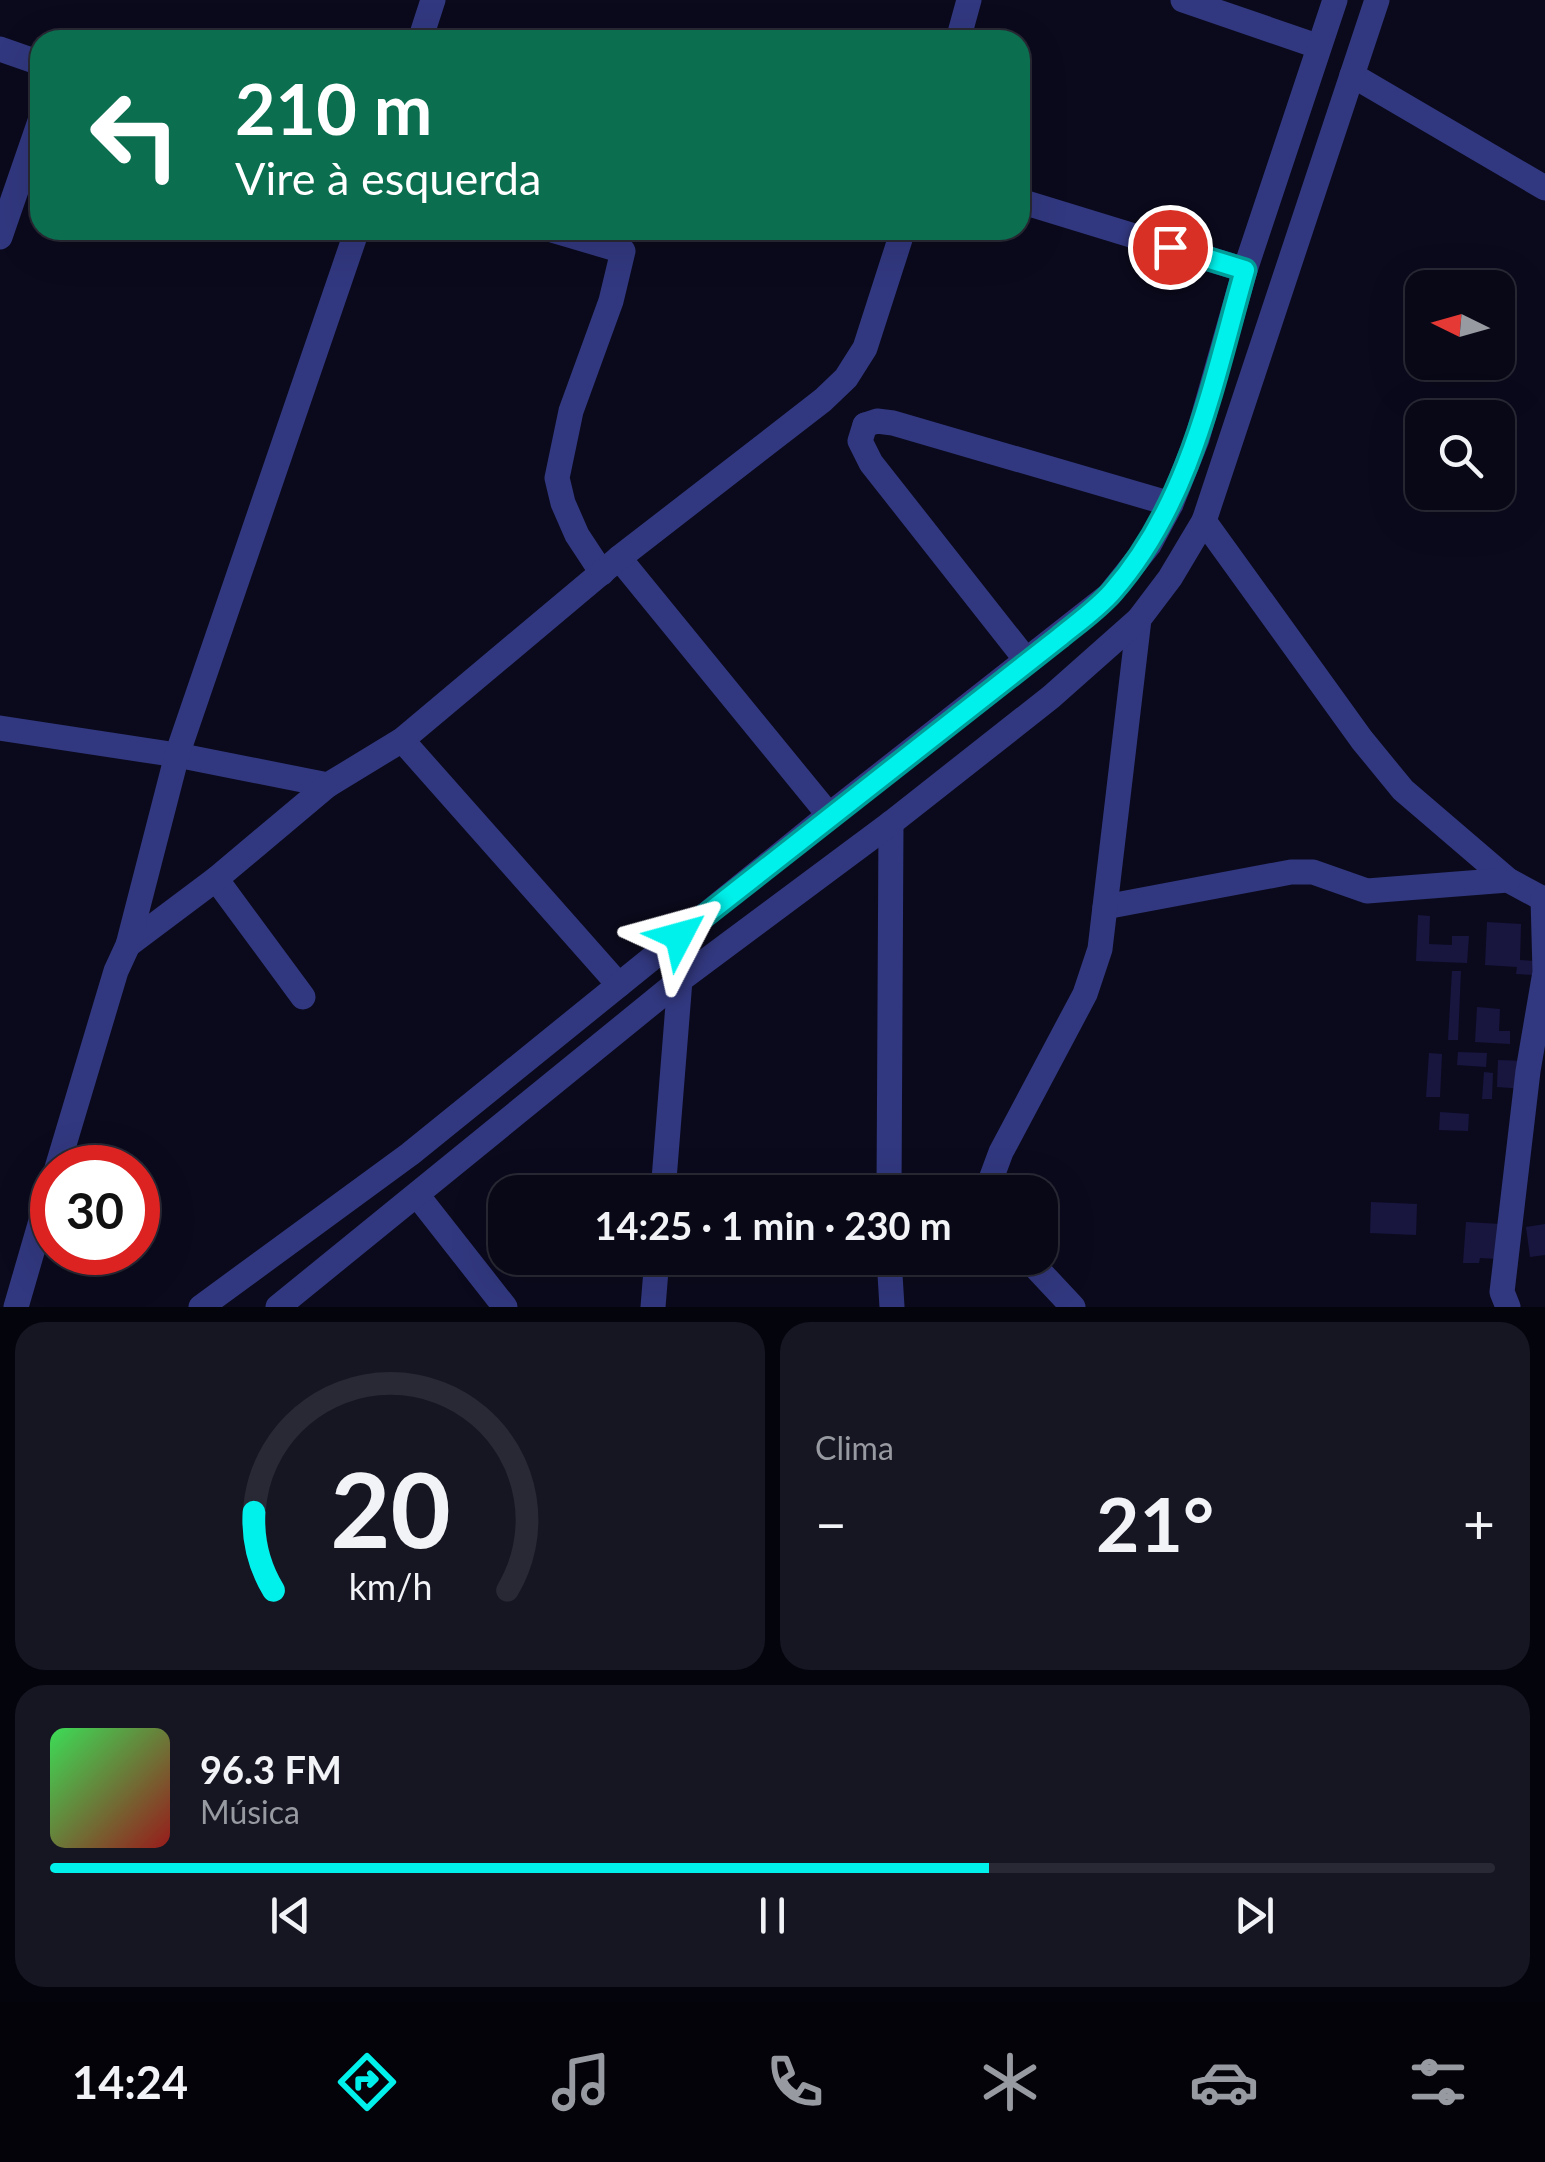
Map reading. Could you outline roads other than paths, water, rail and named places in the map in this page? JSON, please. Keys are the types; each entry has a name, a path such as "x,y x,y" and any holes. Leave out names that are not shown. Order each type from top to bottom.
{"street":[{"path":"423,30 433,0"},
{"path":"961,30 969,0"},
{"path":"1182,0 1317,46"},
{"path":"211,1304 410,1154 1109,595 1148,545 1172,504 1197,439 1245,270 1335,0"},
{"path":"278,1307 680,980 1052,698 1139,619 1170,578 1204,521 1377,0"},
{"path":"0,49 30,60"},
{"path":"1352,75 1545,188"},
{"path":"0,237 30,150"},
{"path":"1030,204 1245,270"},
{"path":"64,1145 116,971 128,945 178,756 354,240"},
{"path":"128,945 216,879 328,785 402,740 611,565 834,389 846,378 864,348 900,240"},
{"path":"628,241 571,411 557,478 563,503 577,534 611,565 829,816"},
{"path":"834,389 864,425"},
{"path":"864,425 877,421 893,424 1172,504"},
{"path":"864,425 860,441 871,463 1028,661"},
{"path":"1204,521 1362,740 1403,790 1508,880 1544,899 1545,972 1528,1071 1502,1292 1508,1307"},
{"path":"992,1175 1084,994 1100,950 1139,619"},
{"path":"0,728 328,785"},
{"path":"402,740 619,984"},
{"path":"889,1175 891,823"},
{"path":"1105,907 1291,872 1313,872 1367,891 1508,880"},
{"path":"216,879 304,997"},
{"path":"663,1175 680,980"},
{"path":"416,1194 506,1307"},
{"path":"16,1307 30,1259"},
{"path":"653,1307 656,1275"},
{"path":"890,1275 892,1307"},
{"path":"1043,1275 1072,1307"}]}
